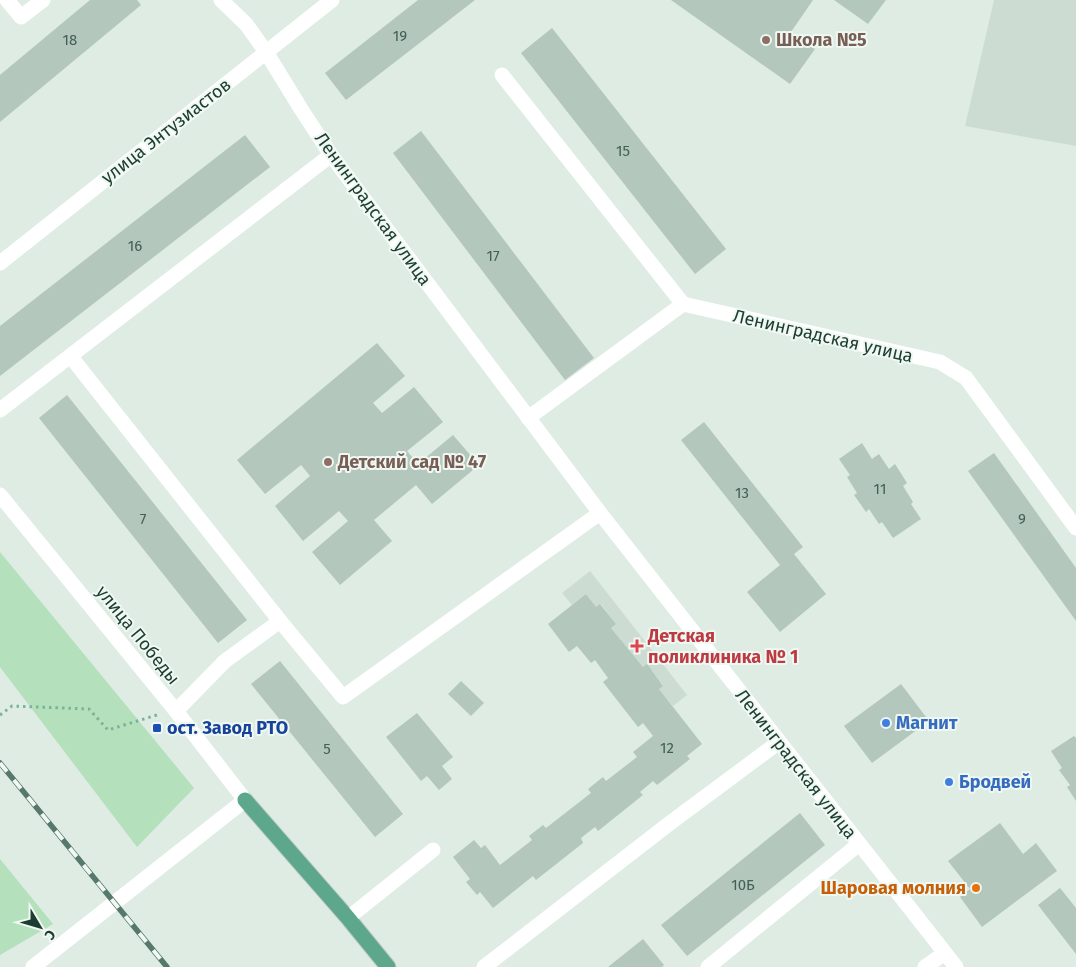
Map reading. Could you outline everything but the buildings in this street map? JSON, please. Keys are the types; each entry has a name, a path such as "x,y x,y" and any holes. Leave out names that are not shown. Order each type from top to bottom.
{"main road":[{"name":"улица Победы","path":"245,800 388,967"}],"street":[{"path":"7,0 21,17 43,0"},
{"name":"Ленинградская улица","path":"221,0 246,24 266,52 331,155 600,513 956,967"},
{"name":"улица Энтузиастов","path":"0,263 332,0"},
{"path":"502,75 683,304 528,418"},
{"path":"0,410 331,155"},
{"name":"Ленинградская улица","path":"683,304 940,362 966,378 1076,528"},
{"path":"71,357 280,621 343,697 600,513"},
{"name":"улица Победы","path":"0,495 176,711 245,800"},
{"path":"176,711 225,661 280,621"},
{"path":"484,967 670,823 779,742"},
{"path":"33,967 245,800"},
{"path":"708,967 859,844"},
{"path":"348,918 433,850"},
{"path":"925,967 945,953"}],"path":[{"path":"0,715 12,706 89,709 108,730 143,718 176,711"}],"shaded area":[{"path":"994,0 1076,0 1076,146 965,126"},
{"name":"Детская поликлиника № 1","path":"590,571 687,695 673,706 659,689 663,685 647,665 643,667 611,628 616,624 601,604 596,607 586,594 572,605 562,593"}],"green space":[{"path":"0,552 194,788 137,847 0,667"},
{"path":"0,859 53,924 0,955"}],"railway":[{"path":"0,763 167,967"}],"place":[{"name":"Школа №5","path":"766,40"},
{"name":"Детский сад № 47","path":"328,462"},
{"name":"Детская поликлиника № 1","path":"637,646"},
{"name":"Магнит","path":"886,723"},
{"name":"ост. Завод РТО","path":"157,728"},
{"name":"Бродвей","path":"949,782"},
{"name":"Шаровая молния","path":"976,888"}]}
